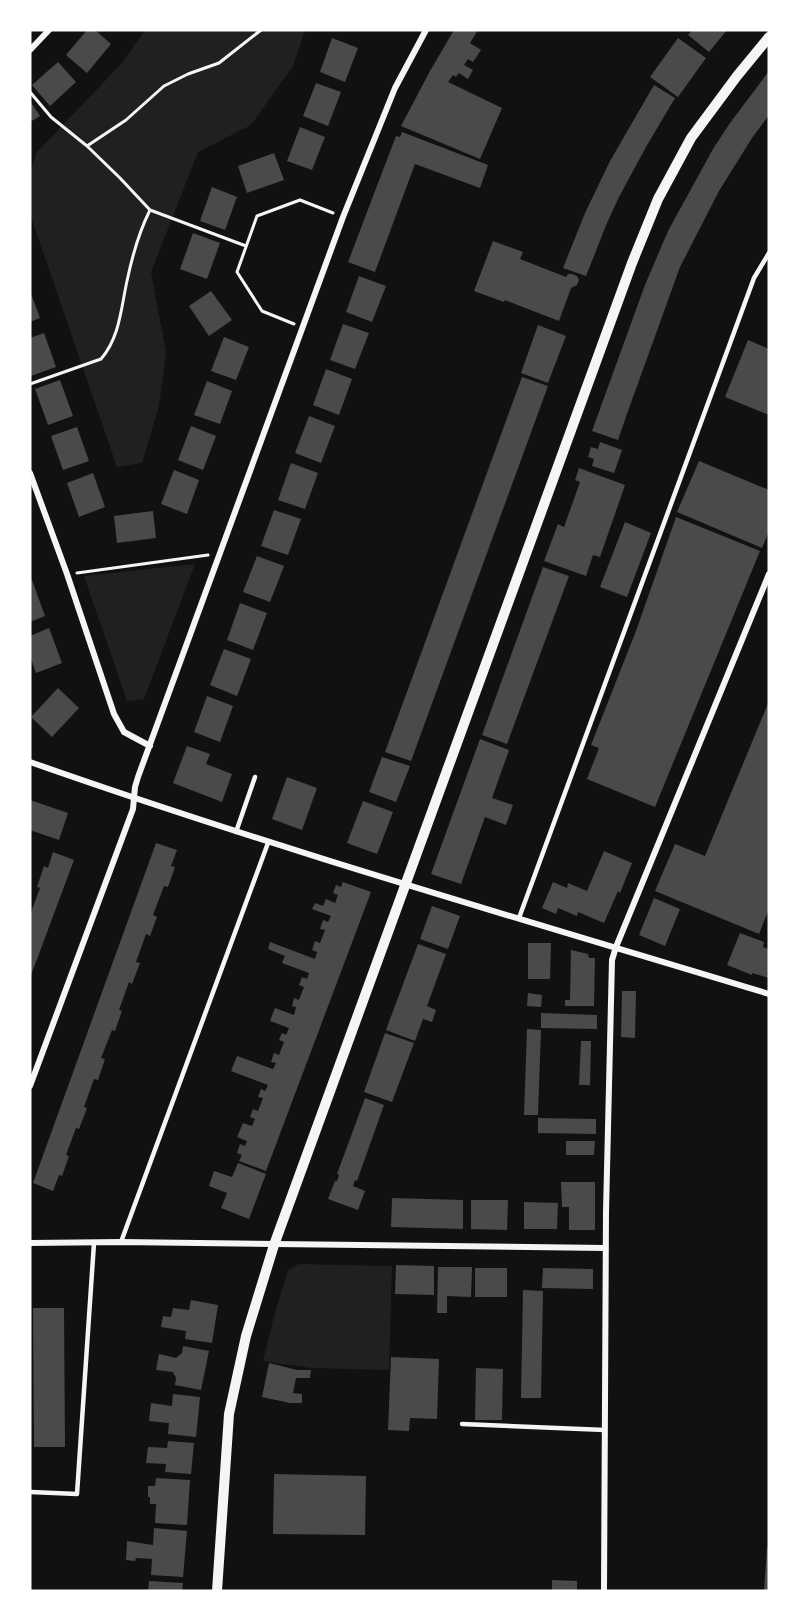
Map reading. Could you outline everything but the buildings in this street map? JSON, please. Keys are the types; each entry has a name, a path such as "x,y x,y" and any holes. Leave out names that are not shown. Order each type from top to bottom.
{"street":[{"path":"30,50 50,30"},
{"path":"30,1086 133,809 135,787 343,217 395,88 426,30"},
{"path":"217,1591 229,1414 246,1336 274,1245 632,263 658,199 691,138 769,37"},
{"path":"30,473 114,714 124,732 150,746"},
{"path":"604,1591 606,1248 612,960 769,574"},
{"path":"30,762 268,843 769,994"},
{"path":"30,1243 606,1248"}],"lane":[{"path":"519,918 754,278 769,253"},
{"path":"236,832 255,777"},
{"path":"121,1242 268,843"},
{"path":"31,1492 77,1494 94,1243"},
{"path":"462,1424 605,1430"}],"path":[{"path":"87,146 126,120 164,86 188,74 219,63 261,30"},
{"path":"30,92 51,117 87,146 150,210 246,246"},
{"path":"304,328 262,311 237,272 246,246 257,216 300,200 343,217"},
{"path":"30,384 101,359 108,351 120,320 141,227 150,210"},
{"path":"67,574 220,553"}],"shaded area":[{"path":"145,30 305,30 293,66 251,125 198,152 151,272 166,352 159,406 142,463 117,467 30,214 30,172 37,152 122,63"},
{"path":"195,564 144,699 127,701 84,576"},
{"path":"299,1264 392,1266 389,1370 311,1368 263,1361 288,1270"}]}
